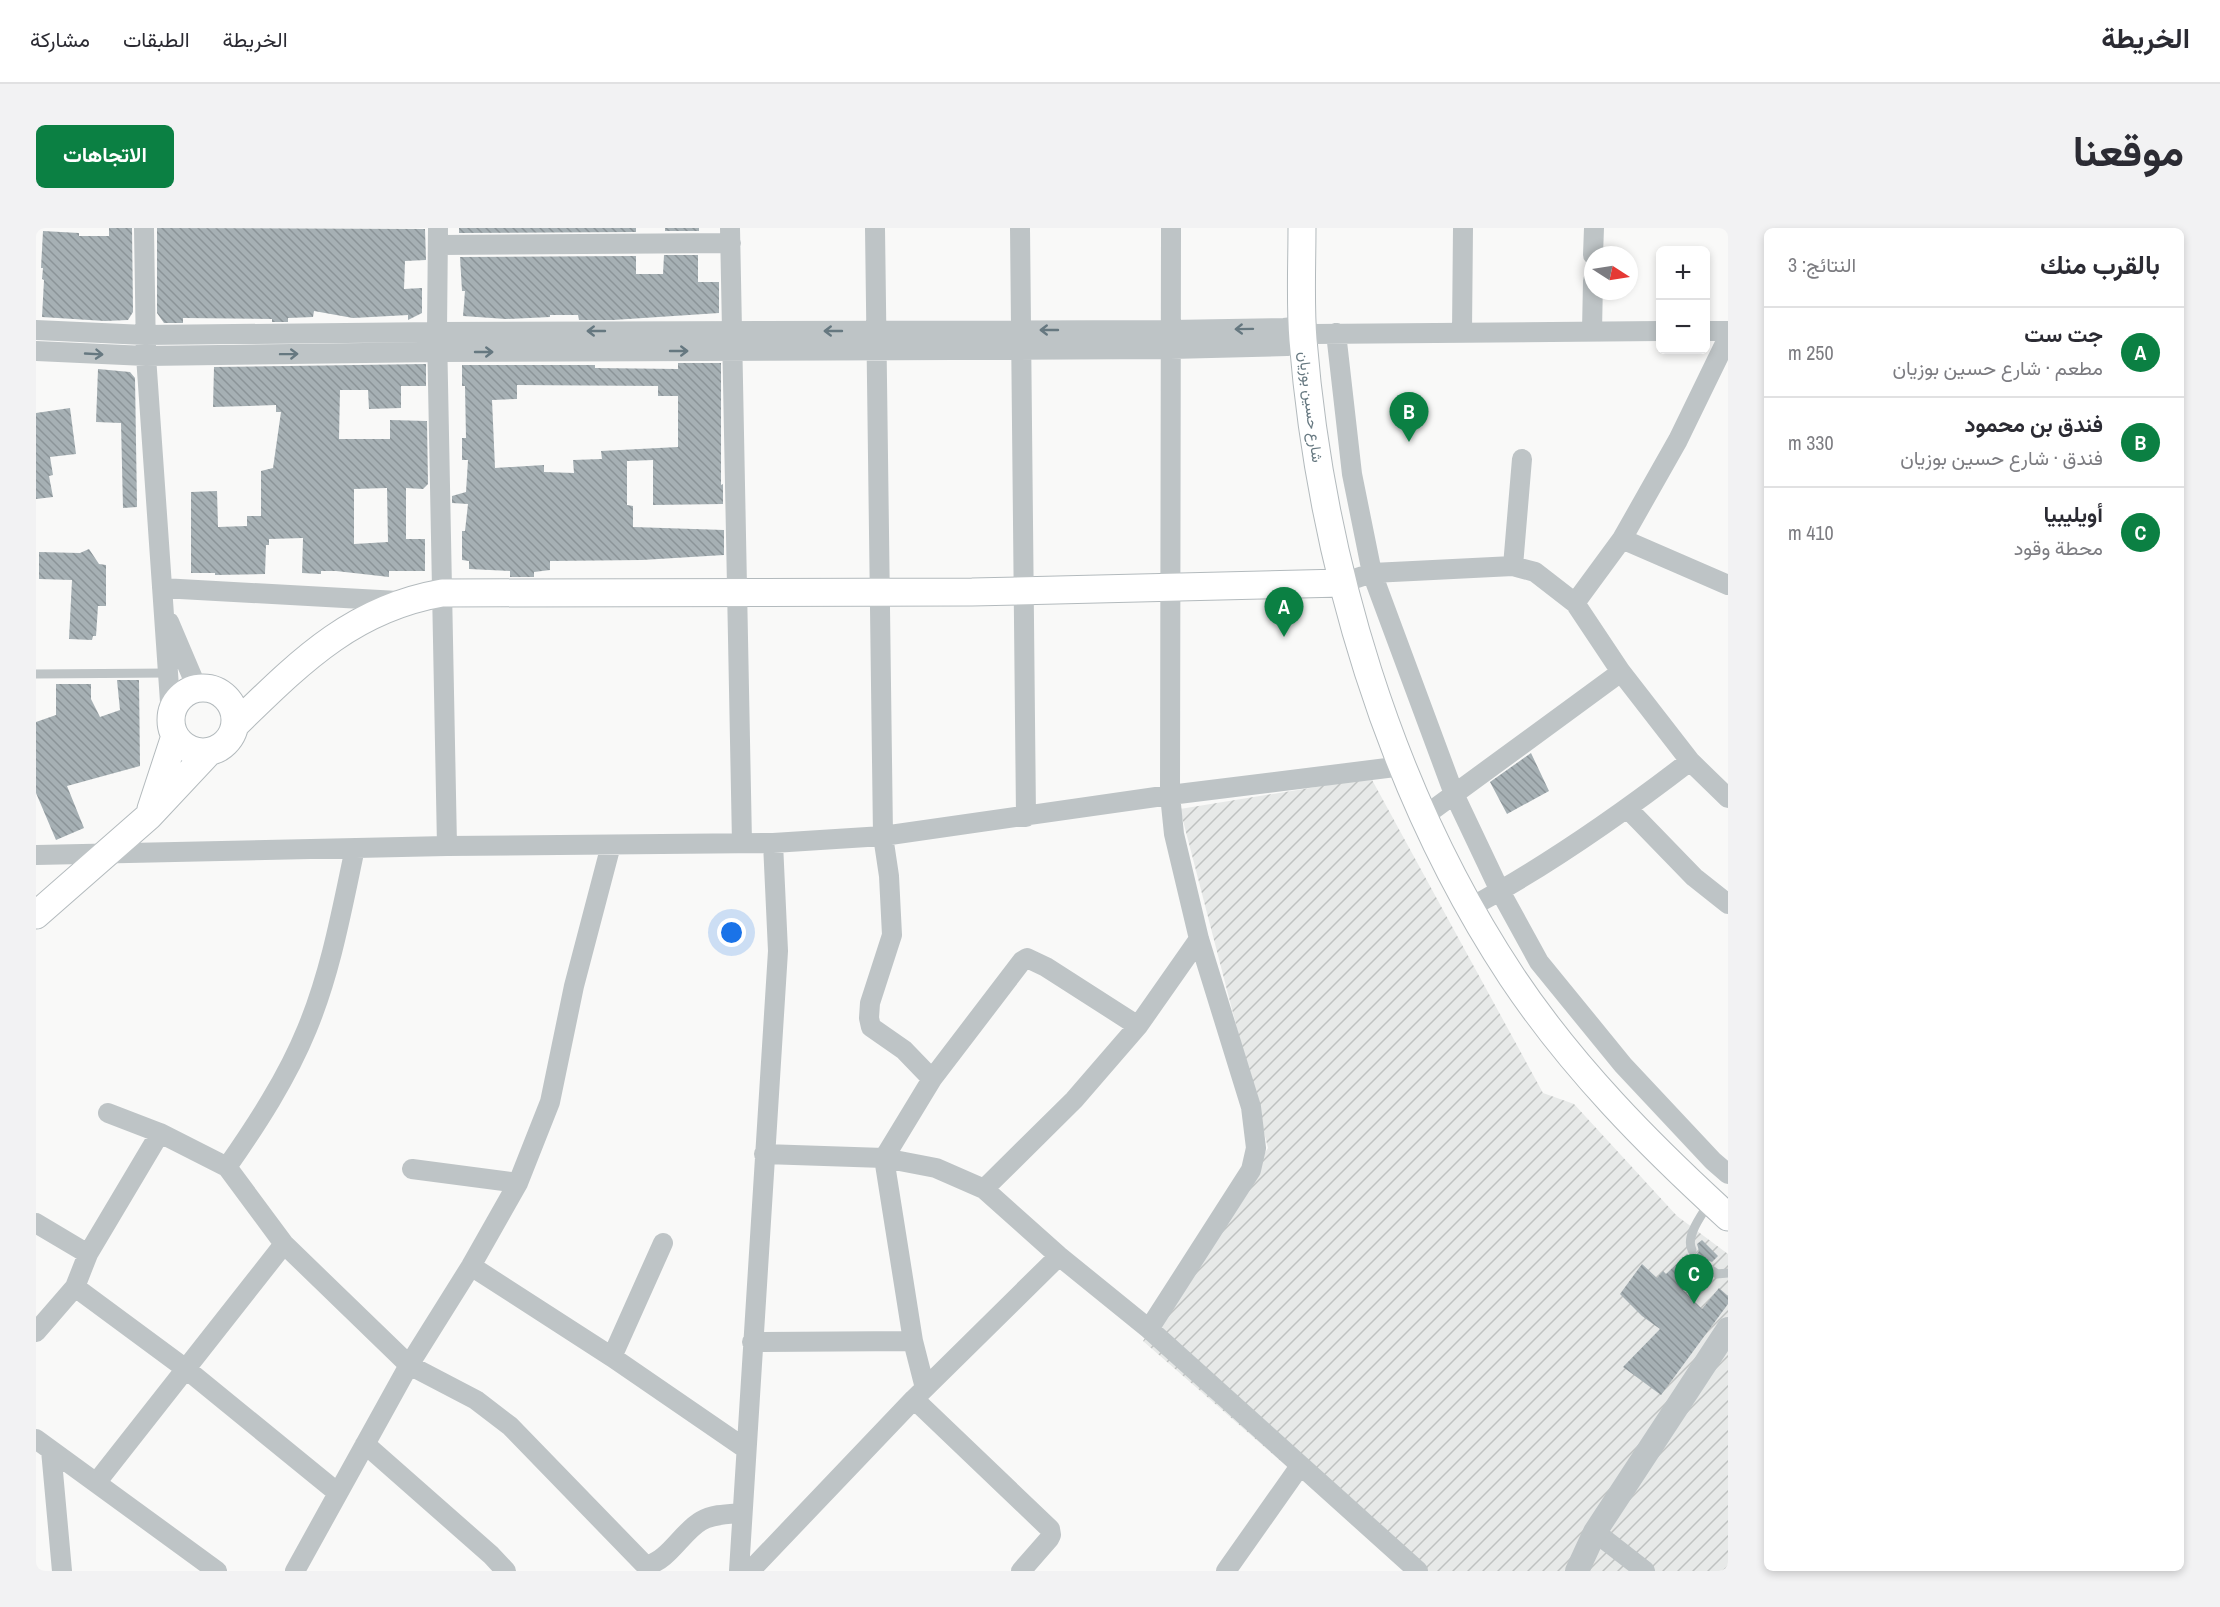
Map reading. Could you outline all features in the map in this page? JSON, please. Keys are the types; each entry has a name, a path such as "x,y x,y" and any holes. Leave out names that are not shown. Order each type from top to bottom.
{"main road":[{"name":"شارع حسين بوزيان","path":"1302,228 1306,334 1320,473 1342,583 1371,680 1423,817 1468,908 1513,978 1567,1050 1627,1120 1676,1170 1719,1209"},
{"path":"235,725 320,646 376,612 402,602 442,593 972,592 1170,589 1342,583"},
{"path":"225,697 295,667"},
{"path":"36,915 149,816 209,752 226,743 235,725 232,705 225,697 207,688 197,688 180,698 149,816"},
{"path":"173,726 181,744 198,752 209,752"}],"street":[{"path":"144,228 146,356 173,726"},
{"path":"875,228 883,836 890,876 892,935 870,1003 869,1018 871,1027 904,1050 932,1079"},
{"path":"1020,228 1026,817"},
{"path":"1149,1329 1251,1170 1256,1148 1251,1107 1200,939 1174,834 1170,795 1171,228"},
{"path":"1462,332 1463,228"},
{"path":"1593,246 1594,228"},
{"path":"447,846 437,332 439,237 730,235 742,843"},
{"path":"1592,331 1593,300"},
{"path":"36,330 146,335 437,332 733,341 1171,339 1287,346 1306,334 1656,331"},
{"path":"1710,331 1728,331"},
{"path":"1336,333 1352,474 1372,573 1454,794 1500,891 1539,962 1631,1074 1728,1174"},
{"path":"1575,603 1622,539 1678,440 1728,337"},
{"path":"36,351 146,356 438,352 733,341"},
{"path":"1513,566 1522,459"},
{"path":"1622,539 1728,585"},
{"path":"1342,583 1372,573 1513,566 1534,572 1575,603 1621,672 1690,761 1728,798"},
{"path":"162,597 402,602"},
{"path":"162,597 197,688"},
{"path":"1423,817 1621,672"},
{"path":"1468,908 1500,891 1628,809 1690,761"},
{"path":"36,855 447,846 773,843 883,836 1170,795 1403,766"},
{"path":"1628,809 1694,877 1728,904"},
{"path":"739,1571 778,951 773,843"},
{"path":"295,1571 409,1365 471,1266 518,1183 550,1102 574,986 611,845"},
{"path":"227,1167 255,1126 307,1031 321,994 355,848"},
{"path":"984,1189 1074,1100 1138,1026 1200,939"},
{"path":"1021,1571 1049,1539 1050,1529 920,1394 885,1158 932,1079 1018,965 1027,958 1046,967 1138,1026"},
{"path":"108,1113 160,1133 227,1167 284,1244 409,1365 476,1400 510,1426 647,1565 656,1563 701,1521 715,1516 742,1512"},
{"path":"36,1332 75,1287 88,1254 160,1133"},
{"path":"764,1154 885,1158 936,1168 984,1189 1059,1256 1149,1329 1418,1571"},
{"path":"412,1169 518,1183"},
{"path":"36,1223 88,1254"},
{"path":"612,1357 663,1243"},
{"path":"96,1483 284,1244"},
{"path":"750,1571 920,1394 1059,1256"},
{"path":"471,1266 612,1357 746,1449"},
{"path":"75,1287 186,1369 338,1493"},
{"path":"1577,1571 1595,1532 1728,1329"},
{"path":"752,1342 913,1341"},
{"path":"44,1444 217,1571"},
{"path":"44,1444 62,1571"},
{"path":"365,1444 491,1555 506,1571"},
{"path":"1226,1571 1300,1467"},
{"path":"1595,1532 1646,1571"}],"lane":[{"path":"36,674 168,673"},
{"path":"1692,1250 1689,1245 1691,1236 1719,1209"},
{"path":"1707,1267 1717,1274 1728,1273"}],"shaded area":[{"path":"1371,778 1543,1093 1574,1104 1677,1216 1728,1254 1728,1571 1407,1571 1143,1341 1268,1148 1180,809"}],"building":[{"path":"109,228 132,228 133,312 128,320 105,321 42,317 43,231 79,233 79,236 109,236"},
{"path":"157,228 425,229 426,260 405,261 404,289 422,288 422,313 408,320 408,315 353,318 314,311 313,317 288,318 288,322 272,322 272,319 183,318 183,323 164,323 157,313"},
{"path":"459,228 636,228 636,232 459,233"},
{"path":"665,228 699,228 699,231 665,231"},
{"path":"664,255 698,255 698,282 719,282 719,313 613,320 579,320 578,315 506,319 463,316 465,291 462,291 460,257 636,256 636,274 663,274"},
{"path":"678,363 721,363 723,504 653,505 653,460 627,461 627,505 633,506 633,527 724,530 724,555 642,560 550,561 550,570 534,572 534,577 510,577 510,571 469,569 469,561 462,560 462,531 465,531 468,504 452,503 452,496 466,492 468,460 462,460 462,438 466,438 465,386 462,386 462,365 595,365 595,368 678,369","holes":["517,385 658,386 658,396 678,396 678,447 601,451 602,459 573,460 574,473 544,472 544,465 495,468 492,400 517,399"]},
{"path":"426,364 426,386 401,386 401,408 369,409 368,390 340,390 339,439 390,439 390,420 427,421 428,484 423,489 406,488 406,539 425,539 425,571 389,571 389,577 336,571 321,571 321,574 302,573 303,538 269,539 269,545 266,545 265,574 191,573 191,492 217,491 218,527 247,526 247,516 261,516 261,471 273,468 281,412 276,412 276,405 213,407 214,367","holes":["387,488 388,542 354,544 354,489"]},
{"path":"98,369 130,372 135,378 137,507 123,508 121,423 96,422"},
{"path":"70,408 76,454 50,457 53,475 49,476 53,497 36,499 36,413"},
{"path":"89,549 99,564 106,565 106,606 98,606 96,636 93,636 92,640 69,639 72,580 39,579 39,552 80,553"},
{"path":"117,680 139,680 140,766 67,786 84,828 56,840 36,793 36,722 56,715 56,684 91,684 91,699 100,717 120,710"},
{"path":"1531,753 1549,791 1507,814 1490,782"},
{"path":"1702,1240 1718,1256 1712,1262 1707,1260 1702,1263 1700,1267 1702,1271 1683,1290 1702,1309 1719,1288 1728,1296 1728,1304 1661,1395 1623,1367 1660,1329 1642,1316 1620,1294 1642,1264 1657,1278 1663,1271 1666,1274 1687,1254 1691,1257 1696,1255 1699,1251 1697,1244"}],"place":[{"name":"فندق بن محمود","path":"1409,442"},
{"name":"جت ست","path":"1284,637"},
{"name":"أويليبيا","path":"1694,1304"}]}
